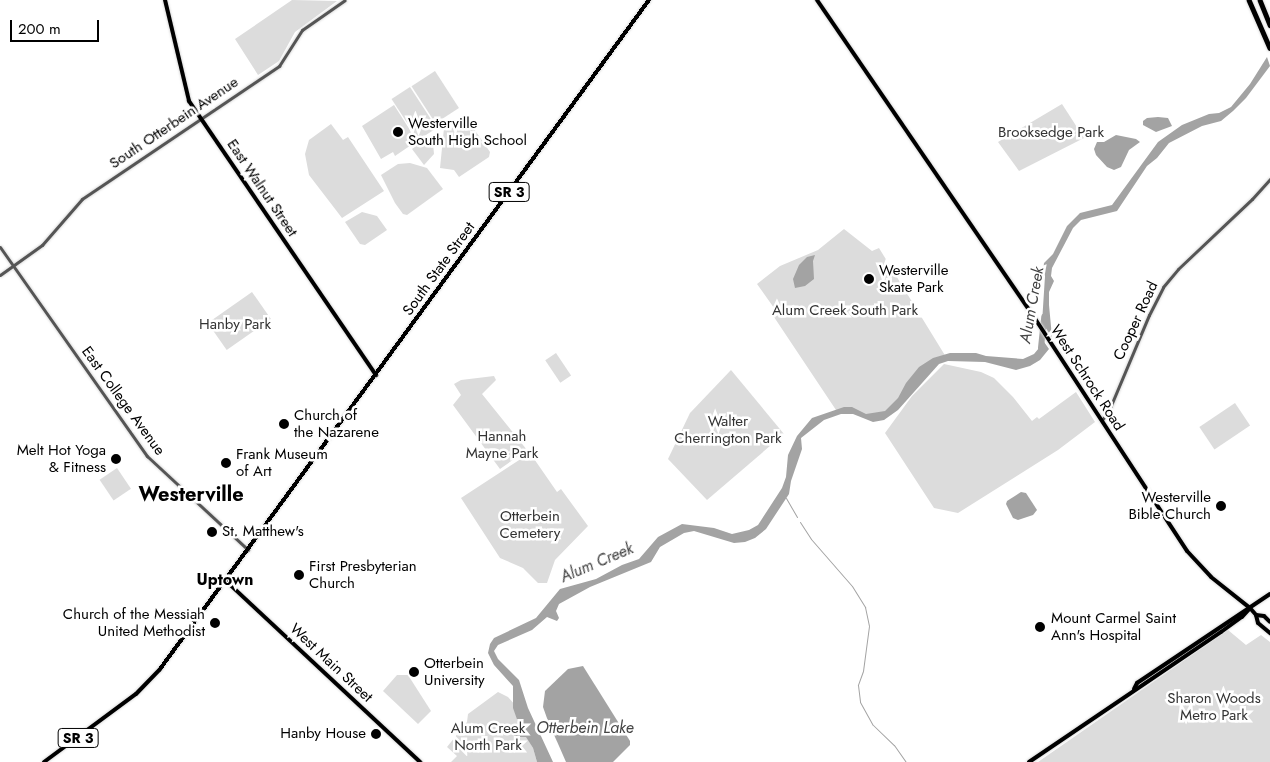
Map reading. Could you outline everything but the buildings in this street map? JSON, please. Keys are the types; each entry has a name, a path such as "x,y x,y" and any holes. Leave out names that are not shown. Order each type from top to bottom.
{"highway":[{"path":"1249,0 1270,48"},
{"path":"1260,0 1270,25"}],"main road":[{"name":"East Walnut Street","path":"166,0 186,95 376,374"},
{"name":"South State Street","path":"248,550 648,0"},
{"name":"West Schrock Road","path":"818,0 1032,314 1194,560 1221,586 1250,608 1256,615 1258,623 1270,633"},
{"name":"SR 3","path":"44,762 152,680 248,550"},
{"name":"West Main Street","path":"225,580 420,762"},
{"path":"1029,762 1134,689 1137,684 1238,613 1250,608 1270,594"},
{"path":"1256,615 1264,616 1270,622"}],"street":[{"name":"South Otterbein Avenue","path":"0,275 46,240 82,199 279,66 302,30 345,0"},
{"name":"Cooper Road","path":"1102,420 1163,287 1178,269 1252,199 1270,179"},
{"name":"East College Avenue","path":"0,247 146,456 248,550"}],"green space":[{"path":"292,0 337,1 295,32 279,61 258,75 235,39"},
{"path":"435,71 459,108 435,123 412,86"},
{"path":"410,87 437,128 418,140 392,99"},
{"name":"Brooksedge Park","path":"1062,104 1084,138 1019,171 998,142"},
{"path":"394,105 417,141 395,156 393,152 381,159 362,126"},
{"path":"465,116 490,152 489,157 459,177 454,170 440,168 444,128 451,129"},
{"path":"331,124 343,140 348,137 384,191 342,218 309,175 305,154 309,140"},
{"path":"429,136 433,144 434,154 424,165 412,149"},
{"path":"410,163 427,168 443,189 407,215 403,214 395,203 381,175 398,164"},
{"path":"362,212 377,216 387,230 365,245 360,244 345,222"},
{"name":"Alum Creek South Park","path":"844,229 872,251 879,248 946,357 886,414 870,419 852,411 838,413 774,317 779,315 757,284 780,266 818,250"},
{"name":"Hanby Park","path":"252,292 271,319 227,350 208,323"},
{"path":"556,353 571,375 560,383 545,360"},
{"path":"944,364 981,372 994,378 1013,397 1032,421 1037,417 1039,419 1076,392 1095,422 1058,450 958,513 934,508 885,433 912,396"},
{"name":"Walter Cherrington Park","path":"731,370 784,434 707,500 668,459 690,413"},
{"name":"Hannah Mayne Park","path":"494,376 496,380 482,394 527,450 500,469 453,405 461,395 454,384 461,380"},
{"path":"1235,403 1250,425 1214,449 1199,427"},
{"name":"Otterbein Cemetery","path":"530,453 557,492 561,489 588,526 555,560 547,583 538,583 523,568 500,558 461,498"},
{"path":"117,468 131,489 114,500 100,480"},
{"name":"Sharon Woods Metro Park","path":"1228,630 1246,645 1261,635 1270,642 1270,762 1038,762"},
{"path":"397,675 408,675 431,711 418,724 383,691"},
{"name":"Alum Creek North Park","path":"498,692 508,697 523,714 517,738 526,736 533,748 537,762 451,762 457,756 447,747 467,722 468,714"}],"water":[{"path":"1267,57 1270,66 1246,98 1233,111 1221,121 1202,126 1169,143 1157,158 1147,166 1117,211 1081,220 1073,228 1052,268 1051,276 1054,281 1049,292 1049,305 1052,337 1042,323 1044,263 1053,254 1067,226 1080,213 1112,205 1158,142 1182,125 1231,107 1250,84"},
{"path":"1147,118 1168,118 1172,126 1156,132 1143,125 1143,121"},
{"path":"1116,135 1136,139 1140,142 1129,150 1121,167 1114,170 1107,167 1096,155 1094,149 1097,142 1104,142"},
{"path":"815,255 813,261 814,279 805,286 795,288 793,279 799,265 807,257"},
{"path":"1042,339 1049,349 1040,360 1030,366 1016,370 985,362 948,361 939,364 898,410 884,420 873,422 853,414 841,414 824,420 801,438 802,449 791,481 789,494 766,529 755,538 745,542 734,543 694,531 684,533 660,547 651,562 590,587 559,604 556,611 559,618 557,621 547,617 532,630 498,645 494,651 498,659 519,680 528,708 553,762 537,762 533,748 526,737 514,737 515,730 519,725 513,708 513,686 494,665 488,653 494,638 536,618 560,589 596,579 622,565 639,559 658,537 682,524 714,528 732,534 749,530 758,525 782,488 786,477 788,455 797,436 812,418 844,407 852,407 866,414 885,411 898,398 906,383 919,367 933,358 950,353 976,353 986,356 1023,359 1034,354 1039,348"},
{"path":"1021,492 1026,493 1037,510 1033,515 1018,520 1013,518 1006,504 1007,501"},
{"name":"Otterbein Lake","path":"583,666 630,741 630,745 613,762 566,762 543,707 545,691 568,669"}],"waterway":[{"name":"Alum Creek","path":"1041,348 1044,317"},
{"path":"786,498 797,517"},
{"path":"800,522 811,539 852,586 865,607 869,626 863,671 858,685 860,702 873,725 894,745 906,762"}],"place":[{"name":"Westerville South High School","path":"398,132"},
{"name":"Westerville Skate Park","path":"869,279"},
{"name":"Church of the Nazarene","path":"284,424"},
{"name":"Melt Hot Yoga & Fitness","path":"116,459"},
{"name":"Frank Museum of Art","path":"226,463"},
{"name":"Westerville Bible Church","path":"1221,506"},
{"name":"St. Matthew's","path":"212,532"},
{"name":"First Presbyterian Church","path":"299,575"},
{"name":"Church of the Messiah United Methodist","path":"215,623"},
{"name":"Mount Carmel Saint Ann's Hospital","path":"1040,627"},
{"name":"Otterbein University","path":"414,672"},
{"name":"Hanby House","path":"376,734"}],"district":[{"name":"Westerville","path":"191,494"},
{"name":"Uptown","path":"225,580"}]}
